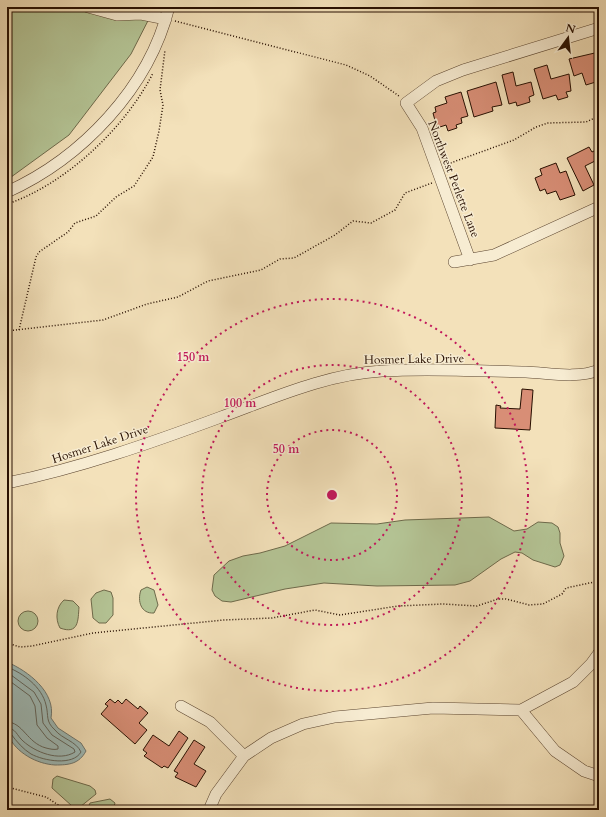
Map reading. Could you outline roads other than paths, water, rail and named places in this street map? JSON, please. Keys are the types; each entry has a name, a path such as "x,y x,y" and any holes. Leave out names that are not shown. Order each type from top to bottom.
{"street":[{"path":"88,7 117,14 136,10 166,19"},
{"path":"7,192 30,181 51,168 85,142 111,114 152,57 169,7"},
{"name":"Northwest Perlette Lane","path":"470,260 422,128 406,103 422,89 443,78 599,28"},
{"path":"454,262 494,255 599,208"},
{"name":"Hosmer Lake Drive","path":"7,483 54,473 187,429 309,385 351,374 382,371 444,370 573,374 599,370"},
{"path":"208,810 216,794 244,756 271,738 302,724 335,716 433,708 521,710 573,682 591,664 599,653"},
{"path":"181,706 210,722 244,756"},
{"path":"521,710 554,752 584,771 599,776"}],"water":[{"path":"7,662 31,677 45,691 51,708 51,718 58,728 81,743 86,751 80,759 69,764 48,764 34,760 16,747 8,735 6,722"}]}
